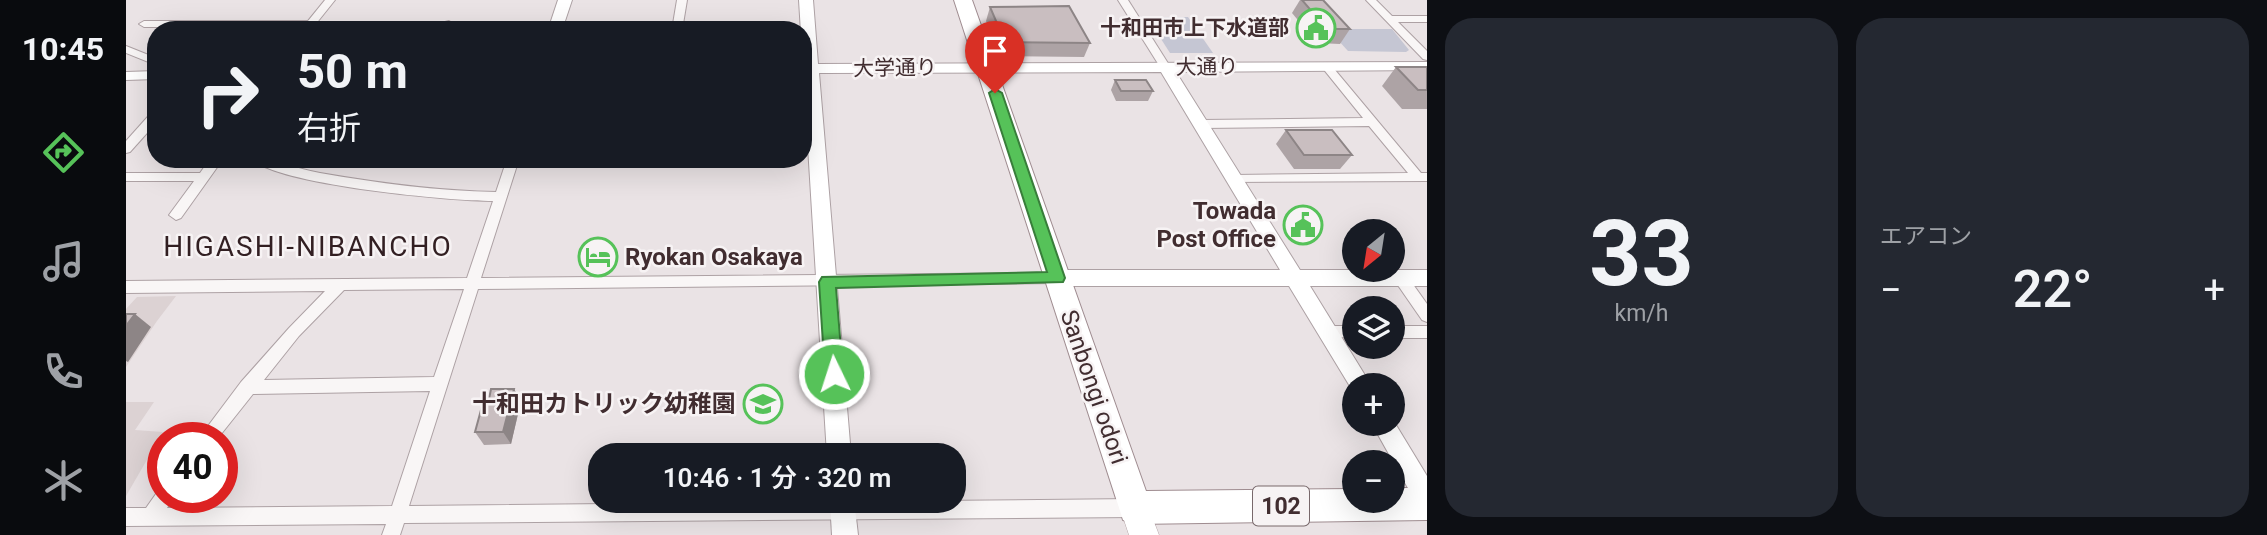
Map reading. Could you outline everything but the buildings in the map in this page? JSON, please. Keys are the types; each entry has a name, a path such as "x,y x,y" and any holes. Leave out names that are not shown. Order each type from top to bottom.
{"highway":[{"name":"Sanbongi odori","path":"963,0 1140,521"},
{"name":"102","path":"1140,521 1427,505"}],"street":[{"path":"314,21 330,0"},
{"path":"558,21 565,0"},
{"path":"678,21 682,0"},
{"path":"806,0 806,21"},
{"path":"1123,0 1202,124 1353,373"},
{"path":"1371,0 1427,57"},
{"path":"1390,19 1427,19"},
{"path":"126,49 147,58"},
{"path":"1326,66 1422,177"},
{"name":"大通り","path":"987,67 1427,66"},
{"name":"大学通り","path":"812,69 987,67"},
{"path":"126,76 147,75"},
{"path":"812,120 828,282 838,443"},
{"path":"1202,124 1373,122"},
{"path":"126,149 147,124"},
{"path":"176,215 210,168"},
{"path":"284,168 373,185 466,197 502,197"},
{"path":"391,535 510,168"},
{"path":"126,177 203,177"},
{"path":"1234,179 1422,177"},
{"path":"126,287 1342,277"},
{"path":"1405,277 1427,278"},
{"path":"1403,282 1427,316"},
{"path":"219,422 247,387 340,285"},
{"path":"1328,332 1342,332"},
{"path":"1405,332 1427,332"},
{"path":"247,387 439,384"},
{"path":"1389,436 1427,498"},
{"path":"126,517 588,510"},
{"path":"966,512 1140,521"},
{"path":"151,517 154,513"},
{"path":"843,513 845,535"}],"shaded area":[{"path":"1147,17 1188,17 1213,53 1170,53"},
{"path":"1328,29 1392,29 1409,50 1348,51"},
{"path":"176,296 126,367 126,309 137,297"},
{"path":"126,402 154,402 135,430 147,431 147,460 126,496"}],"place":[{"name":"十和田市上下水道部","path":"1316,28"},
{"name":"Towada Post Office","path":"1303,225"},
{"name":"Ryokan Osakaya","path":"598,257"},
{"name":"十和田カトリック幼稚園","path":"763,404"}],"district":[{"name":"HIGASHI-NIBANCHO","path":"308,246"}],"route":[{"path":"834,374 828,282 1057,278 995,93"}]}
